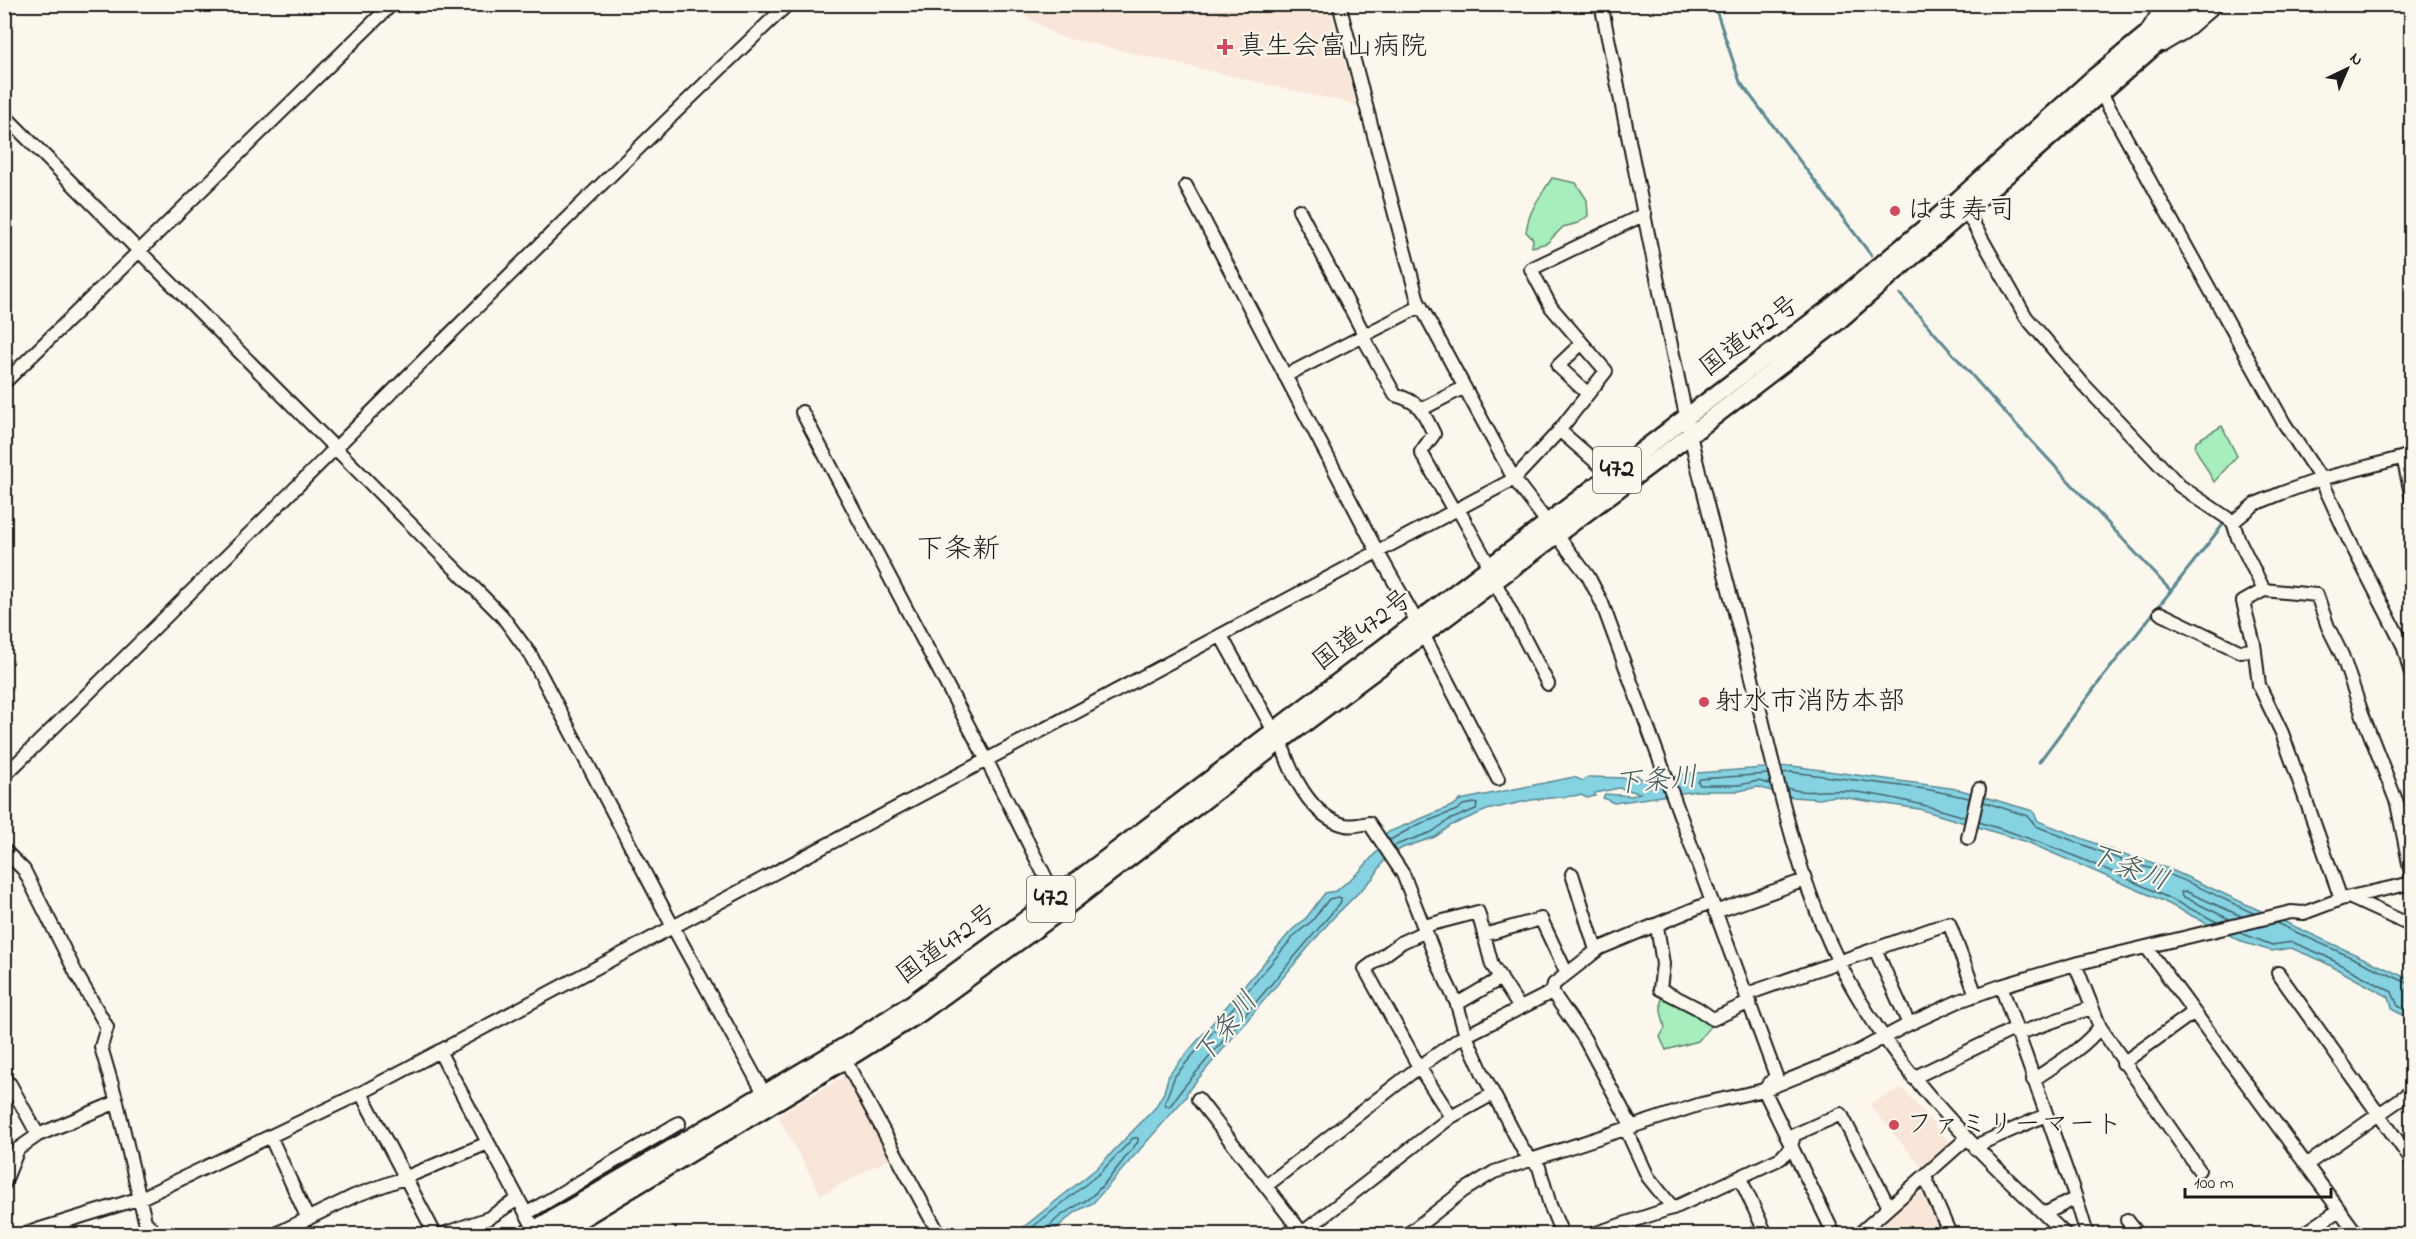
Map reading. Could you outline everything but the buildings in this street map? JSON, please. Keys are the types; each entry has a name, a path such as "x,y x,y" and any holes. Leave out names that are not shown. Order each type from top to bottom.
{"highway":[{"name":"国道472号","path":"531,1232 852,1042 914,1002 1055,896 1277,736 1552,529 1690,435 1836,322 2101,93 2180,9 2203,4"},
{"name":"国道472号","path":"1552,529 1611,475 1831,308 1959,199 2091,80 2142,49"},
{"name":"国道472号","path":"555,1234 920,1013 1063,909 1277,736"}],"street":[{"path":"4,776 702,86 788,4"},
{"path":"1339,4 1421,306 1463,388 1514,479 1588,576 1602,603 1776,1076 1764,1090"},
{"path":"1601,4 1690,435 1784,810 1805,880 1839,961 1860,1001 1913,1078 1966,1139 2065,1234"},
{"path":"2142,49 2185,32 2217,4"},
{"path":"4,383 140,252 386,6"},
{"path":"2101,93 2284,423 2321,479 2348,538 2407,645 2412,677"},
{"path":"4,115 502,616 520,638 764,1093"},
{"path":"1186,186 1498,779"},
{"path":"1965,209 2026,317 2084,385 2180,486 2233,522 2238,538 2264,590"},
{"path":"1299,210 1395,395 1409,399 1422,409 1434,434 1421,452 1492,574 1548,684"},
{"path":"24,1234 141,1198 361,1093 1514,479 1560,430 1606,371 1551,307 1531,269 1645,214"},
{"path":"1285,376 1421,306"},
{"path":"1582,343 1558,366 1588,394"},
{"path":"1422,409 1463,388"},
{"path":"801,412 986,759 1055,896"},
{"path":"1560,430 1611,475"},
{"path":"2233,522 2255,504 2321,479 2407,456 2412,498"},
{"path":"2412,879 2397,803 2342,655 2316,595 2264,590 2243,602 2255,650 2259,685 2282,733 2346,899 2412,926"},
{"path":"2160,613 2239,651 2255,650"},
{"path":"1221,636 1314,808 1323,816 1347,826 1369,823 1400,869 1439,966 1457,1004 1466,1036 1523,1150 1539,1167 1550,1205 1562,1234"},
{"path":"1968,836 1979,789"},
{"path":"4,850 24,870 76,975 107,1027 101,1047 117,1102 145,1221 156,1234"},
{"path":"1572,874 1596,950"},
{"path":"1673,1208 1648,1177 1629,1128 1584,1038 1552,992 1554,984 1596,950 1713,907 1805,880"},
{"path":"1408,1234 1487,1175 1701,1104 1764,1090 1825,1066 1909,1024 2001,986 2076,964 2147,948 2203,932 2291,912 2304,913 2346,899 2412,883"},
{"path":"1451,1117 1419,1067 1365,969 1402,942 1425,929 1478,912 1492,965 1520,1008"},
{"path":"1484,935 1541,919 1567,974"},
{"path":"1657,926 1663,964 1660,989 1713,1019 1748,998 1839,961 1949,923 1976,995"},
{"path":"2147,948 2357,1234"},
{"path":"1875,949 1909,1024"},
{"path":"2076,964 2100,1027 2199,1170"},
{"path":"2278,973 2412,1161"},
{"path":"1457,1004 1501,978"},
{"path":"2001,986 2087,1234"},
{"path":"1266,1186 1419,1067 1466,1036 1552,992"},
{"path":"1913,1078 2016,1031 2091,1008"},
{"path":"2123,1063 2194,1012"},
{"path":"2033,1080 2072,1053 2093,1036 2100,1027"},
{"path":"440,1051 518,1198 531,1232"},
{"path":"845,1060 939,1234"},
{"path":"4,1080 10,1084 38,1135"},
{"path":"1764,1090 1834,1234"},
{"path":"2306,1165 2412,1091"},
{"path":"361,1093 435,1234"},
{"path":"1198,1099 1303,1234 1451,1117 1493,1094"},
{"path":"4,1184 18,1149 38,1135 117,1102"},
{"path":"1593,1234 1673,1208 1782,1158 1791,1147 1794,1135 1840,1114 1889,1207"},
{"path":"1976,1149 1984,1142 2046,1115"},
{"path":"526,1214 679,1123"},
{"path":"270,1136 308,1219"},
{"path":"1859,1234 1926,1177 1966,1139"},
{"path":"276,1234 293,1231 308,1219 354,1196 488,1143"},
{"path":"1926,1177 1950,1234"},
{"path":"1740,1178 1766,1234"},
{"path":"443,1234 489,1218 518,1198"},
{"path":"2044,1214 2076,1198"},
{"path":"2304,1234 2339,1209"},
{"path":"2127,1220 2138,1234"}],"shaded area":[{"name":"真生会富山病院","path":"1009,5 1329,5 1357,105 1057,36"},
{"path":"848,1074 892,1157 821,1195 778,1116"},
{"path":"1902,1088 1951,1144 1923,1169 1869,1104"},
{"path":"1917,1192 1925,1192 1944,1234 1867,1234"}],"green space":[{"path":"1552,178 1576,183 1587,200 1588,216 1578,223 1563,227 1547,243 1532,247 1533,239 1526,232 1527,224"},
{"path":"2222,426 2237,456 2214,482 2195,448 2196,441"},
{"path":"1661,993 1714,1022 1698,1041 1666,1050 1660,1037 1665,1028 1661,1011"}],"water":[{"name":"下条川","path":"1792,766 1957,789 2033,811 2038,821 2137,860 2143,859 2176,872 2411,980 2411,1019 2393,1010 2389,997 2320,960 2291,948 2272,951 2245,943 2161,900 2027,842 1919,809 1834,796 1820,799 1793,797 1758,787 1739,791 1696,791 1614,803 1603,798 1605,794 1632,796 1640,793 1619,788 1595,793 1595,796 1587,798 1581,795 1531,800 1487,810 1452,825 1435,837 1402,848 1385,859 1374,877 1332,919 1187,1092 1186,1097 1093,1203 1077,1211 1049,1234 1015,1234 1097,1168 1155,1108 1164,1092 1169,1074 1291,931 1307,917 1325,893 1336,891 1360,871 1379,849 1386,833 1454,805 1460,800 1574,777 1583,781 1588,777 1628,778 1637,775 1641,779 1662,774 1672,778 1684,774"}],"waterway":[{"path":"1714,4 1740,82 1871,255"},
{"path":"1900,294 1999,406 2171,591"},
{"path":"2364,462 2412,448"},
{"path":"2230,517 2241,508"},
{"path":"2039,762 2225,522"}],"place":[{"name":"真生会富山病院","path":"1225,47"},
{"name":"はま寿司","path":"1895,211"},
{"name":"射水市消防本部","path":"1704,702"},
{"name":"ファミリーマート","path":"1894,1125"}],"district":[{"name":"下条新","path":"958,550"}]}
